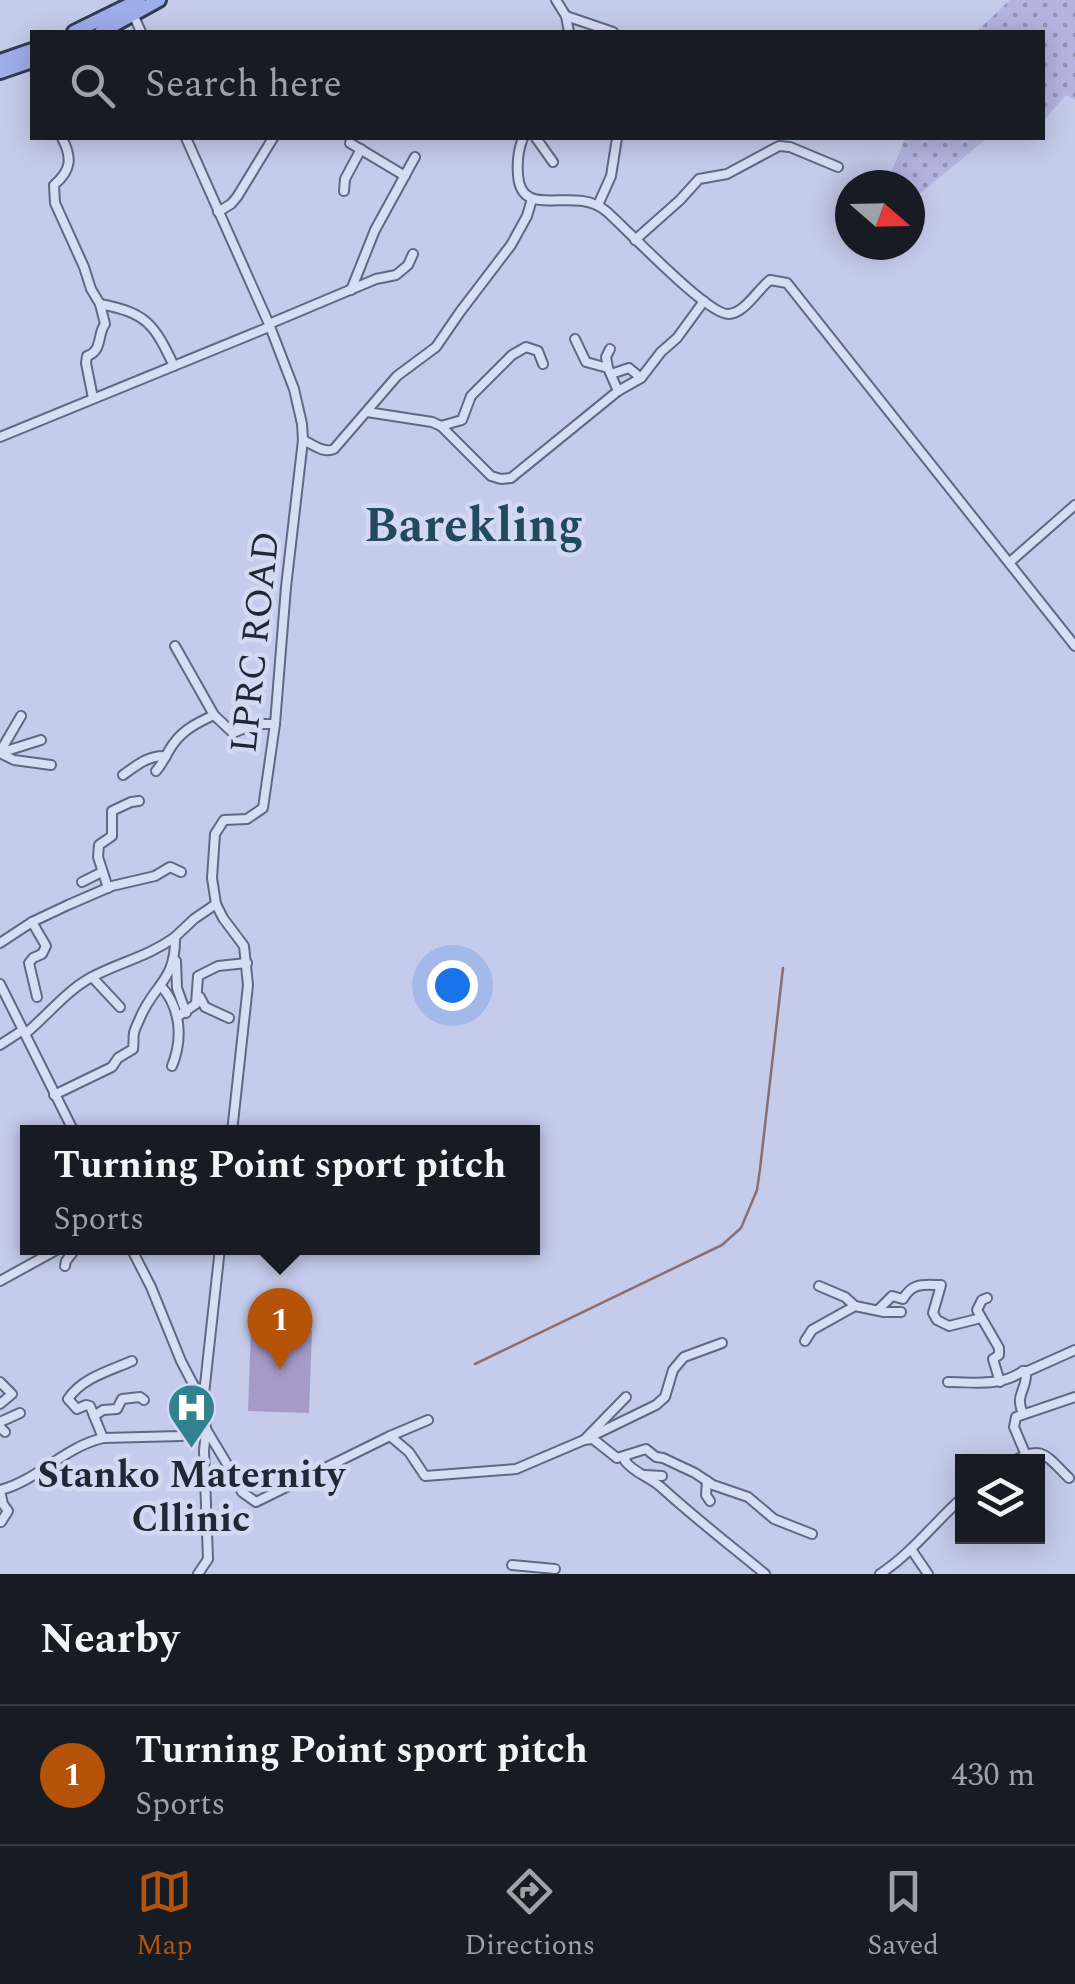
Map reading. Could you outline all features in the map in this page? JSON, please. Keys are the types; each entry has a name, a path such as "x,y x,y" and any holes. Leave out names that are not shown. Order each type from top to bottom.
{"main road":[{"path":"78,30 129,6 159,0"},
{"path":"103,30 129,6"},
{"path":"0,61 30,51"},
{"path":"0,72 30,62"}],"street":[{"path":"558,1 569,30"},
{"path":"129,6 140,30"},
{"path":"566,16 596,29"},
{"path":"63,140 70,158 67,170 54,185 55,203 106,324 100,331 99,346 86,362 93,398"},
{"name":"LPRC ROAD","path":"187,140 269,326 298,405 303,440 275,724 262,808 247,819 224,820 215,834 212,878 216,904"},
{"path":"218,212 237,197 272,140"},
{"path":"522,140 519,188 532,200 586,200 598,205 718,312 730,314 745,305 770,280 787,283 1075,646"},
{"path":"537,140 553,162"},
{"path":"598,205 611,176 617,140"},
{"path":"350,143 405,176"},
{"path":"635,240 699,178 728,174 773,148 790,147 838,167"},
{"path":"344,191 345,179 361,149"},
{"path":"351,290 375,230 415,157"},
{"path":"303,440 331,451 397,376 436,348 511,246 532,200"},
{"path":"0,437 376,279 402,272 413,254"},
{"path":"367,412 441,426 491,476 510,478 641,378 704,300"},
{"path":"100,304 128,309 145,320 160,336 174,366"},
{"path":"575,339 586,362 610,371 628,368 641,378"},
{"path":"610,348 606,357 618,392"},
{"path":"441,426 462,420 471,396 520,349 538,350 543,364"},
{"path":"1010,562 1075,505"},
{"path":"174,646 214,714 233,732 249,725 275,724"},
{"path":"156,770 187,729 214,714"},
{"path":"0,752 21,716"},
{"path":"0,752 40,740"},
{"path":"0,752 14,760 52,765"},
{"path":"123,775 146,760 166,756"},
{"path":"108,888 99,845 112,836 111,814 140,801"},
{"path":"0,943 32,922 108,888 155,876 170,867 181,872"},
{"path":"82,882 102,872"},
{"path":"0,1044 45,1017 92,977 175,940 194,919 216,904 244,946 248,964 233,1125"},
{"path":"32,922 46,946 29,963 38,997"},
{"path":"54,1094 112,1067 133,1049 134,1031 141,1014 171,970 175,940"},
{"path":"172,1066 180,1049 182,1015 175,940"},
{"path":"182,1015 196,1004 198,976 218,966 248,964"},
{"path":"92,977 120,1008"},
{"path":"0,984 70,1125"},
{"path":"160,986 182,1015"},
{"path":"197,996 204,1008 229,1018"},
{"path":"0,1281 47,1255"},
{"path":"64,1266 70,1255"},
{"path":"135,1255 203,1403"},
{"path":"198,1574 208,1559 203,1403 219,1255"},
{"path":"878,1310 892,1296 903,1299 909,1288 941,1285 933,1313 937,1320 949,1326 981,1318"},
{"path":"819,1286 845,1297 855,1306 900,1312"},
{"path":"988,1298 977,1310 999,1348 999,1355 993,1359 1000,1382"},
{"path":"805,1341 812,1330 855,1306"},
{"path":"390,1436 409,1452 425,1476 516,1469 656,1405 666,1397 673,1370 684,1358 722,1343"},
{"path":"948,1382 994,1384 1075,1350"},
{"path":"102,1438 90,1406 77,1409 69,1395 83,1382 132,1361"},
{"path":"1022,1371 1026,1376 1019,1393 1023,1414"},
{"path":"0,1382 12,1394 0,1404"},
{"path":"94,1416 117,1409 127,1397 140,1396 144,1400"},
{"path":"584,1440 626,1396"},
{"path":"1069,1478 1050,1456 1025,1453 1014,1427 1016,1417 1075,1397"},
{"path":"2,1427 20,1413"},
{"path":"206,1429 242,1492 256,1502 428,1420"},
{"path":"1,1522 8,1511 0,1491 72,1450 102,1438 181,1436 206,1429"},
{"path":"584,1440 593,1439 617,1458 646,1449 707,1481 748,1496 774,1519 812,1534"},
{"path":"626,1456 628,1466 645,1475 765,1574"},
{"path":"645,1475 662,1476"},
{"path":"707,1481 706,1495 710,1501"},
{"path":"880,1574 902,1560 955,1505"},
{"path":"912,1549 928,1574"},
{"path":"534,1557 542,1570"},
{"path":"512,1565 555,1569"}],"shaded area":[{"path":"1010,0 1075,0 1075,100 1066,95 1045,119 1045,30 978,30"},
{"path":"904,140 985,140 925,190 925,170 892,170"},
{"path":"251,1328 312,1330 309,1413 248,1411"}],"waterway":[{"path":"475,1364 722,1245 741,1228 757,1190 783,968"}],"place":[{"name":"Turning Point sport pitch","path":"280,1370"},
{"name":"Stanko Maternity Cllinic","path":"191,1450"}],"district":[{"name":"Barekling","path":"474,524"}]}
